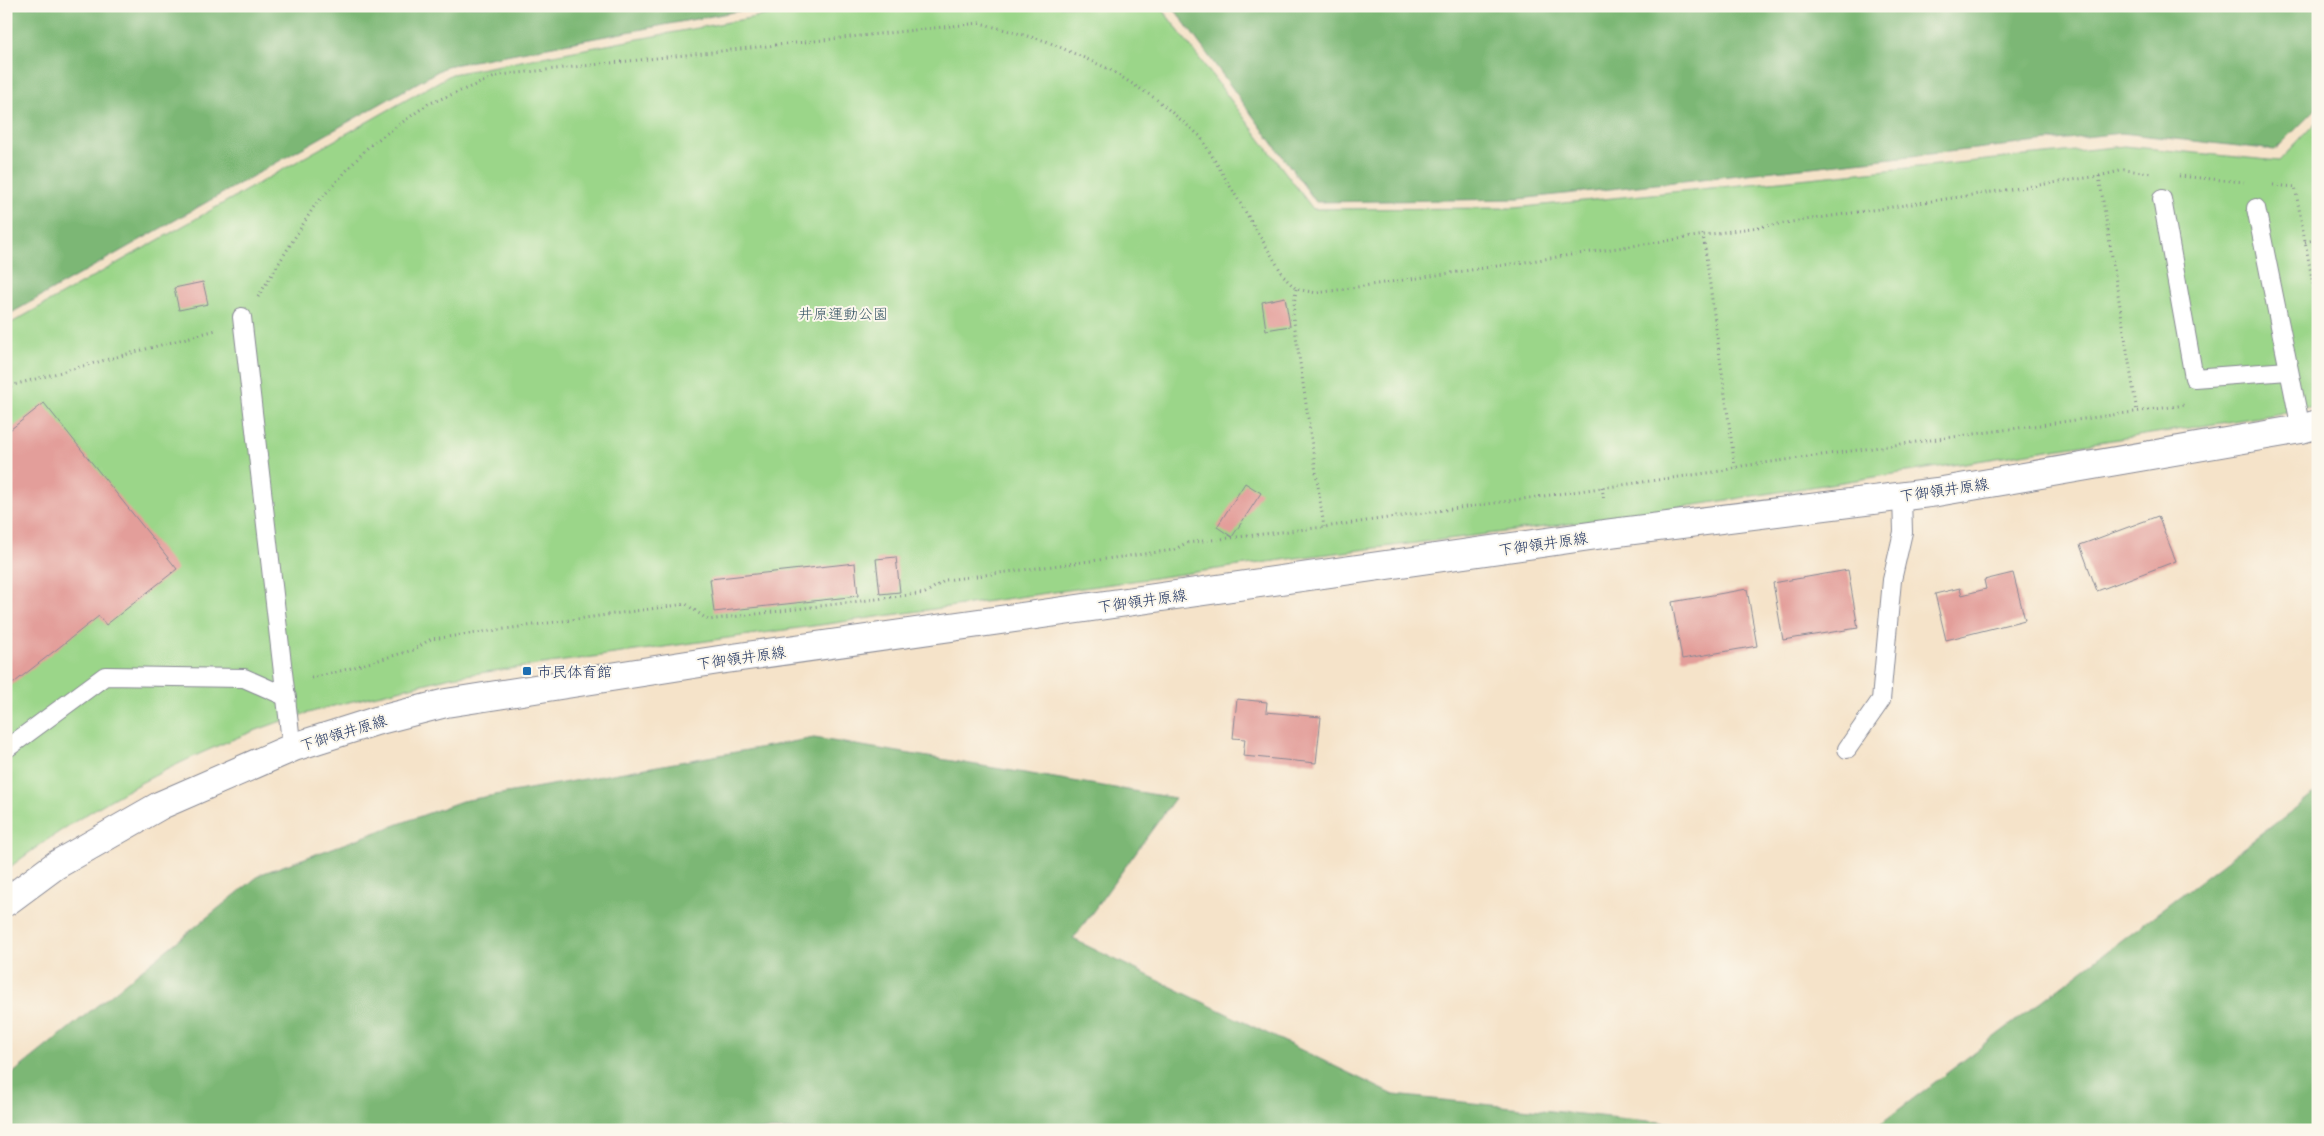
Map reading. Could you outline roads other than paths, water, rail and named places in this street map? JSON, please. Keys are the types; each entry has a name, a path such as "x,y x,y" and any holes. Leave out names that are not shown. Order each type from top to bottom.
{"main road":[{"name":"下御領井原線","path":"6,902 56,865 161,805 292,736 376,721 446,703 700,663 1601,534 1946,490 2305,422"}],"lane":[{"path":"2162,199 2194,378 2288,371"},
{"path":"2256,208 2292,389 2305,422"},
{"path":"242,317 292,736"},
{"path":"1847,750 1881,700 1892,580 1903,532 1902,495"},
{"path":"6,749 105,676 244,678 286,694"}],"place":[{"name":"市民体育館","path":"527,671"}],"park label":[{"name":"井原運動公園","path":"843,313"}]}
